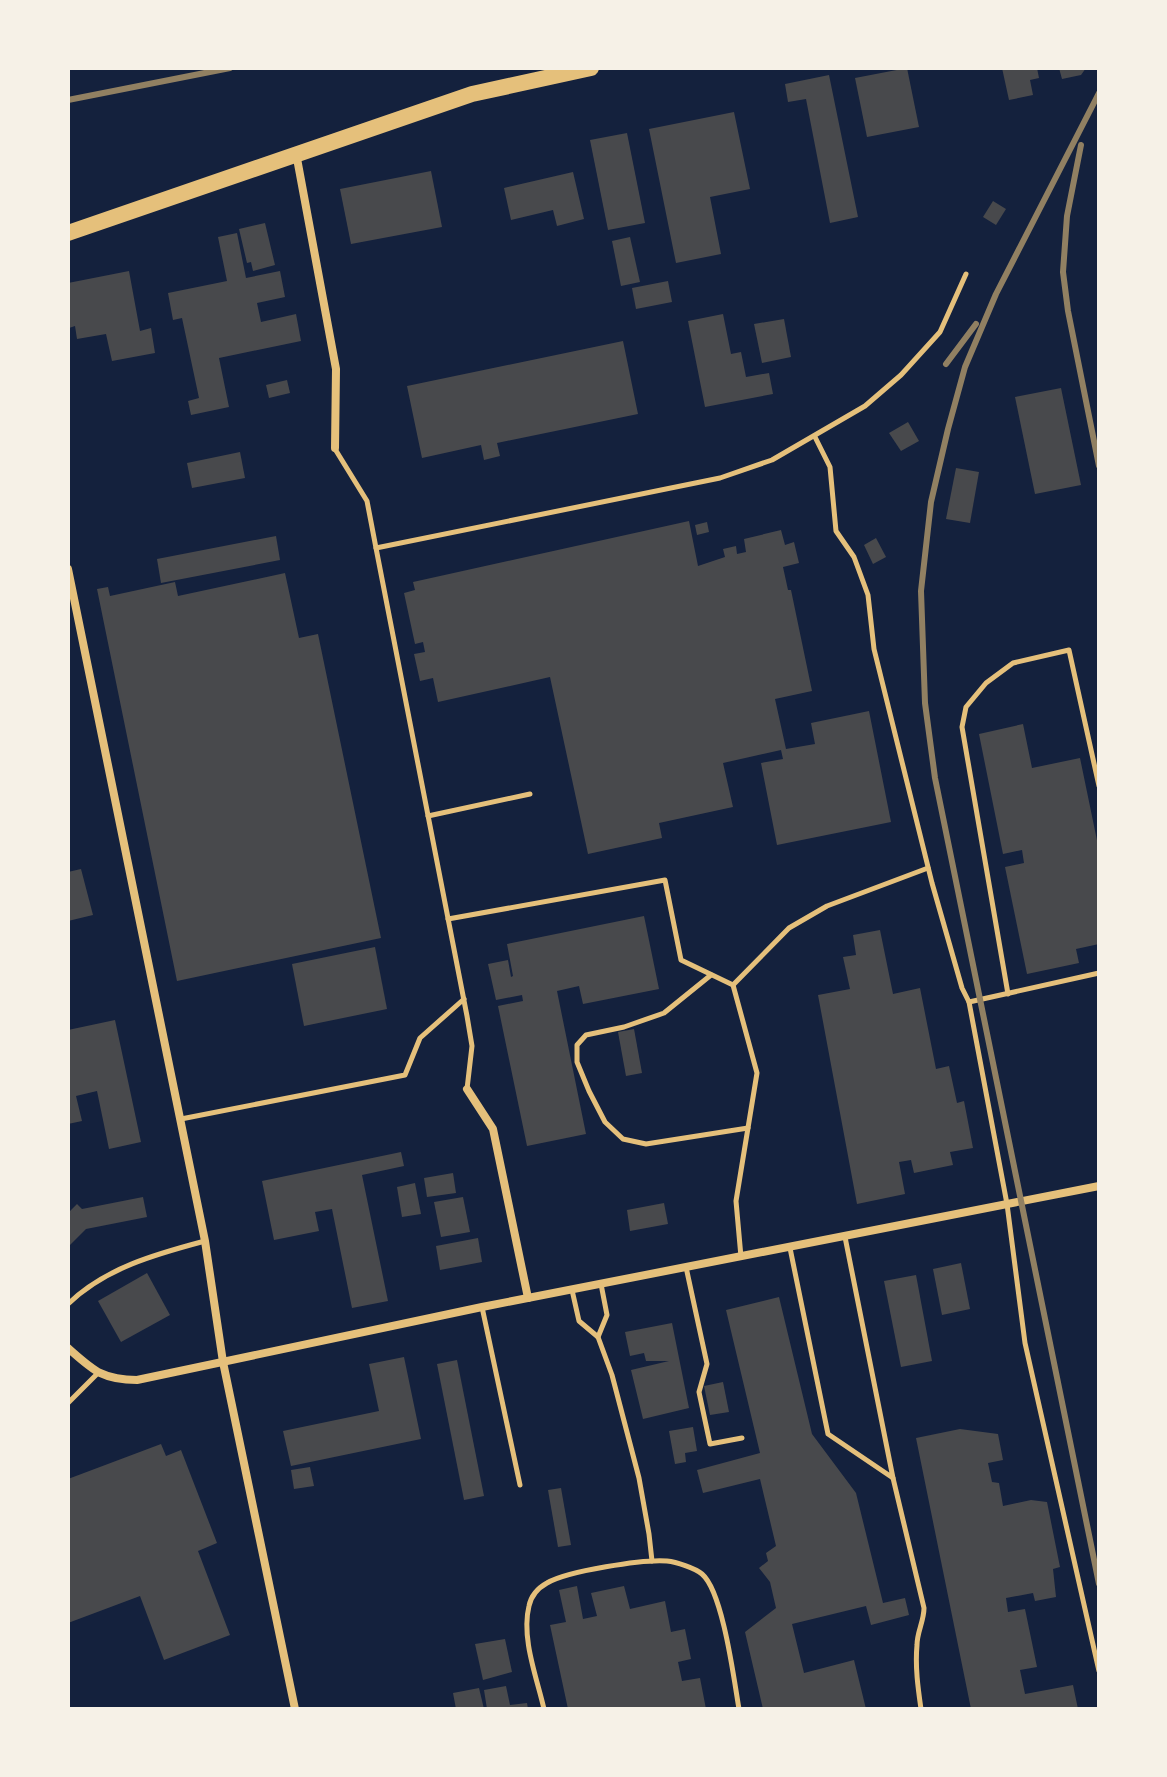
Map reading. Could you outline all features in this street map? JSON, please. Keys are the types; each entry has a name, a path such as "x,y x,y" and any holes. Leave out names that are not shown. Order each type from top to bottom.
{"main road":[{"path":"68,233 472,94 591,68"}],"street":[{"path":"296,153 336,369 335,448"},
{"path":"68,569 205,1241 223,1362 295,1709"},
{"path":"467,1089 493,1129 528,1298"},
{"path":"68,1348 97,1374 110,1379 137,1380 482,1307 1099,1186"}],"lane":[{"path":"376,548 720,478 772,460 865,406 909,367 940,332 966,274"},
{"path":"815,437 830,467 836,531 854,557 866,587 874,649 928,868 962,988 969,1002 1007,1204 1025,1343 1099,1671"},
{"path":"335,448 367,501 472,1046 467,1089"},
{"path":"1008,994 962,727 966,707 986,683 1013,663 1069,650 1099,786"},
{"path":"428,816 530,794"},
{"path":"733,985 789,928 827,906 928,868"},
{"path":"448,919 665,880 681,960 733,985"},
{"path":"969,1002 1099,973"},
{"path":"711,975 664,1013 624,1027 586,1035 577,1045 577,1062 605,1122 623,1139 646,1144 748,1128"},
{"path":"733,985 757,1073 736,1201 741,1257"},
{"path":"180,1119 405,1075 420,1038 464,999"},
{"path":"845,1237 893,1478 924,1608 917,1641 916,1669 921,1709"},
{"path":"68,1304 98,1280 157,1253 205,1241"},
{"path":"790,1248 828,1434 893,1478"},
{"path":"686,1267 707,1364 699,1392 710,1444 742,1438"},
{"path":"598,1337 607,1315 601,1284"},
{"path":"572,1290 579,1321 598,1337 612,1375 639,1478 652,1561"},
{"path":"482,1307 520,1485"},
{"path":"68,1403 97,1374"},
{"path":"544,1709 527,1631 529,1606 535,1592 548,1582 571,1575 652,1561 670,1561 702,1574 716,1597 739,1709"}],"building":[{"path":"907,68 919,127 867,137 855,78"},
{"path":"1002,68 1037,68 1039,78 1030,80 1033,95 1009,100"},
{"path":"1059,68 1086,68 1081,75 1062,79"},
{"path":"829,75 858,217 830,223 806,99 788,102 785,84"},
{"path":"734,112 750,189 710,197 721,254 676,263 649,129"},
{"path":"627,133 645,223 608,230 590,140"},
{"path":"431,171 442,227 351,244 340,189"},
{"path":"573,172 584,219 557,226 553,210 511,220 504,188"},
{"path":"993,201 1006,209 996,225 983,217"},
{"path":"265,223 275,265 253,271 251,262 247,263 239,229"},
{"path":"237,233 246,278 280,271 285,297 257,303 261,322 296,314 301,341 219,358 229,407 191,415 188,401 199,398 182,318 173,320 168,293 227,281 218,237"},
{"path":"630,237 640,282 621,286 612,241"},
{"path":"129,271 140,331 151,328 155,353 112,361 106,334 77,339 75,326 69,328 68,283"},
{"path":"668,281 672,302 636,309 632,288"},
{"path":"723,314 731,354 741,352 746,377 769,373 773,394 705,407 688,321"},
{"path":"784,319 791,357 762,363 754,324"},
{"path":"623,341 638,414 497,443 500,456 484,460 481,445 422,458 407,386"},
{"path":"287,380 290,393 269,398 266,385"},
{"path":"1061,388 1081,485 1035,494 1015,397"},
{"path":"908,422 919,441 901,451 889,433"},
{"path":"240,452 245,478 192,488 187,463"},
{"path":"956,468 979,472 970,523 946,519"},
{"path":"689,521 698,566 725,557 723,549 736,546 737,554 746,552 744,539 781,530 785,545 794,542 799,563 783,567 788,590 791,590 812,691 775,699 786,749 815,744 811,723 869,711 891,822 777,845 761,763 783,759 781,750 723,763 733,807 659,823 662,838 588,854 550,677 438,702 433,678 420,681 414,654 425,652 423,642 415,644 404,593 415,590 413,582"},
{"path":"707,522 709,532 697,535 695,525"},
{"path":"276,536 280,560 161,583 157,559"},
{"path":"876,538 886,557 873,564 864,545"},
{"path":"285,573 299,638 318,634 381,938 177,981 97,589 108,587 110,596 175,582 178,596"},
{"path":"1023,724 1032,768 1080,758 1099,850 1099,944 1076,949 1079,963 1027,974 1005,867 1024,863 1022,850 1003,854 979,734"},
{"path":"81,869 93,915 68,921 68,872"},
{"path":"644,916 659,989 583,1004 579,986 557,991 586,1134 527,1146 498,1006 523,1001 522,995 496,1000 488,964 508,960 511,977 507,944"},
{"path":"880,930 893,994 920,988 936,1069 949,1066 957,1103 964,1101 973,1148 950,1152 953,1165 914,1173 911,1160 899,1162 905,1194 857,1204 818,995 850,989 843,957 856,955 853,935"},
{"path":"375,947 387,1009 304,1026 292,964"},
{"path":"115,1020 141,1142 109,1149 97,1091 76,1096 82,1121 68,1124 68,1030"},
{"path":"634,1029 642,1073 626,1076 618,1032"},
{"path":"401,1152 404,1166 362,1175 388,1301 352,1308 332,1209 315,1212 319,1231 274,1240 262,1181"},
{"path":"453,1173 456,1193 427,1197 424,1178"},
{"path":"415,1183 421,1214 402,1217 397,1187"},
{"path":"143,1197 147,1217 86,1229 68,1247 68,1213 77,1204 82,1209"},
{"path":"463,1197 470,1232 441,1237 434,1202"},
{"path":"664,1203 668,1224 630,1231 627,1210"},
{"path":"478,1238 482,1262 440,1270 436,1246"},
{"path":"961,1263 970,1309 942,1315 933,1269"},
{"path":"147,1273 170,1315 121,1342 98,1301"},
{"path":"916,1275 932,1361 901,1367 884,1281"},
{"path":"779,1297 812,1434 856,1493 883,1603 905,1598 909,1615 871,1625 866,1606 792,1624 804,1673 854,1660 866,1709 763,1709 745,1632 776,1608 770,1582 759,1568 768,1561 766,1553 776,1546 760,1479 703,1493 697,1470 760,1453 726,1310"},
{"path":"672,1323 689,1408 643,1419 631,1370 669,1361 646,1361 644,1353 630,1356 625,1332"},
{"path":"404,1357 421,1439 291,1466 283,1431 379,1411 369,1364"},
{"path":"457,1360 484,1496 464,1500 437,1364"},
{"path":"723,1382 729,1412 710,1415 704,1386"},
{"path":"693,1427 697,1451 685,1453 686,1462 675,1464 669,1431"},
{"path":"960,1429 998,1434 1003,1460 988,1463 992,1482 999,1483 1003,1506 1031,1500 1047,1502 1060,1567 1053,1569 1056,1597 1035,1601 1033,1593 1006,1598 1008,1612 1025,1609 1037,1667 1020,1670 1025,1694 1073,1685 1078,1709 971,1709 916,1438"},
{"path":"161,1444 166,1456 181,1450 217,1543 198,1551 230,1635 164,1660 140,1596 68,1623 68,1479"},
{"path":"310,1467 314,1486 294,1489 291,1470"},
{"path":"561,1488 571,1545 558,1547 548,1490"},
{"path":"577,1586 583,1619 597,1616 591,1593 624,1586 630,1609 665,1601 671,1632 685,1629 691,1659 678,1662 682,1681 700,1678 706,1709 568,1709 550,1625 566,1622 559,1590"},
{"path":"505,1639 512,1672 483,1680 475,1644"},
{"path":"506,1686 510,1705 527,1703 528,1709 487,1709 484,1690"},
{"path":"479,1688 484,1709 456,1709 453,1693"}],"railway":[{"path":"68,100 230,68"},
{"path":"1099,93 996,294 965,367 931,502 921,591 925,703 935,778 1099,1584"},
{"path":"1081,145 1067,216 1063,272 1099,466"},
{"path":"946,364 976,324"}]}
